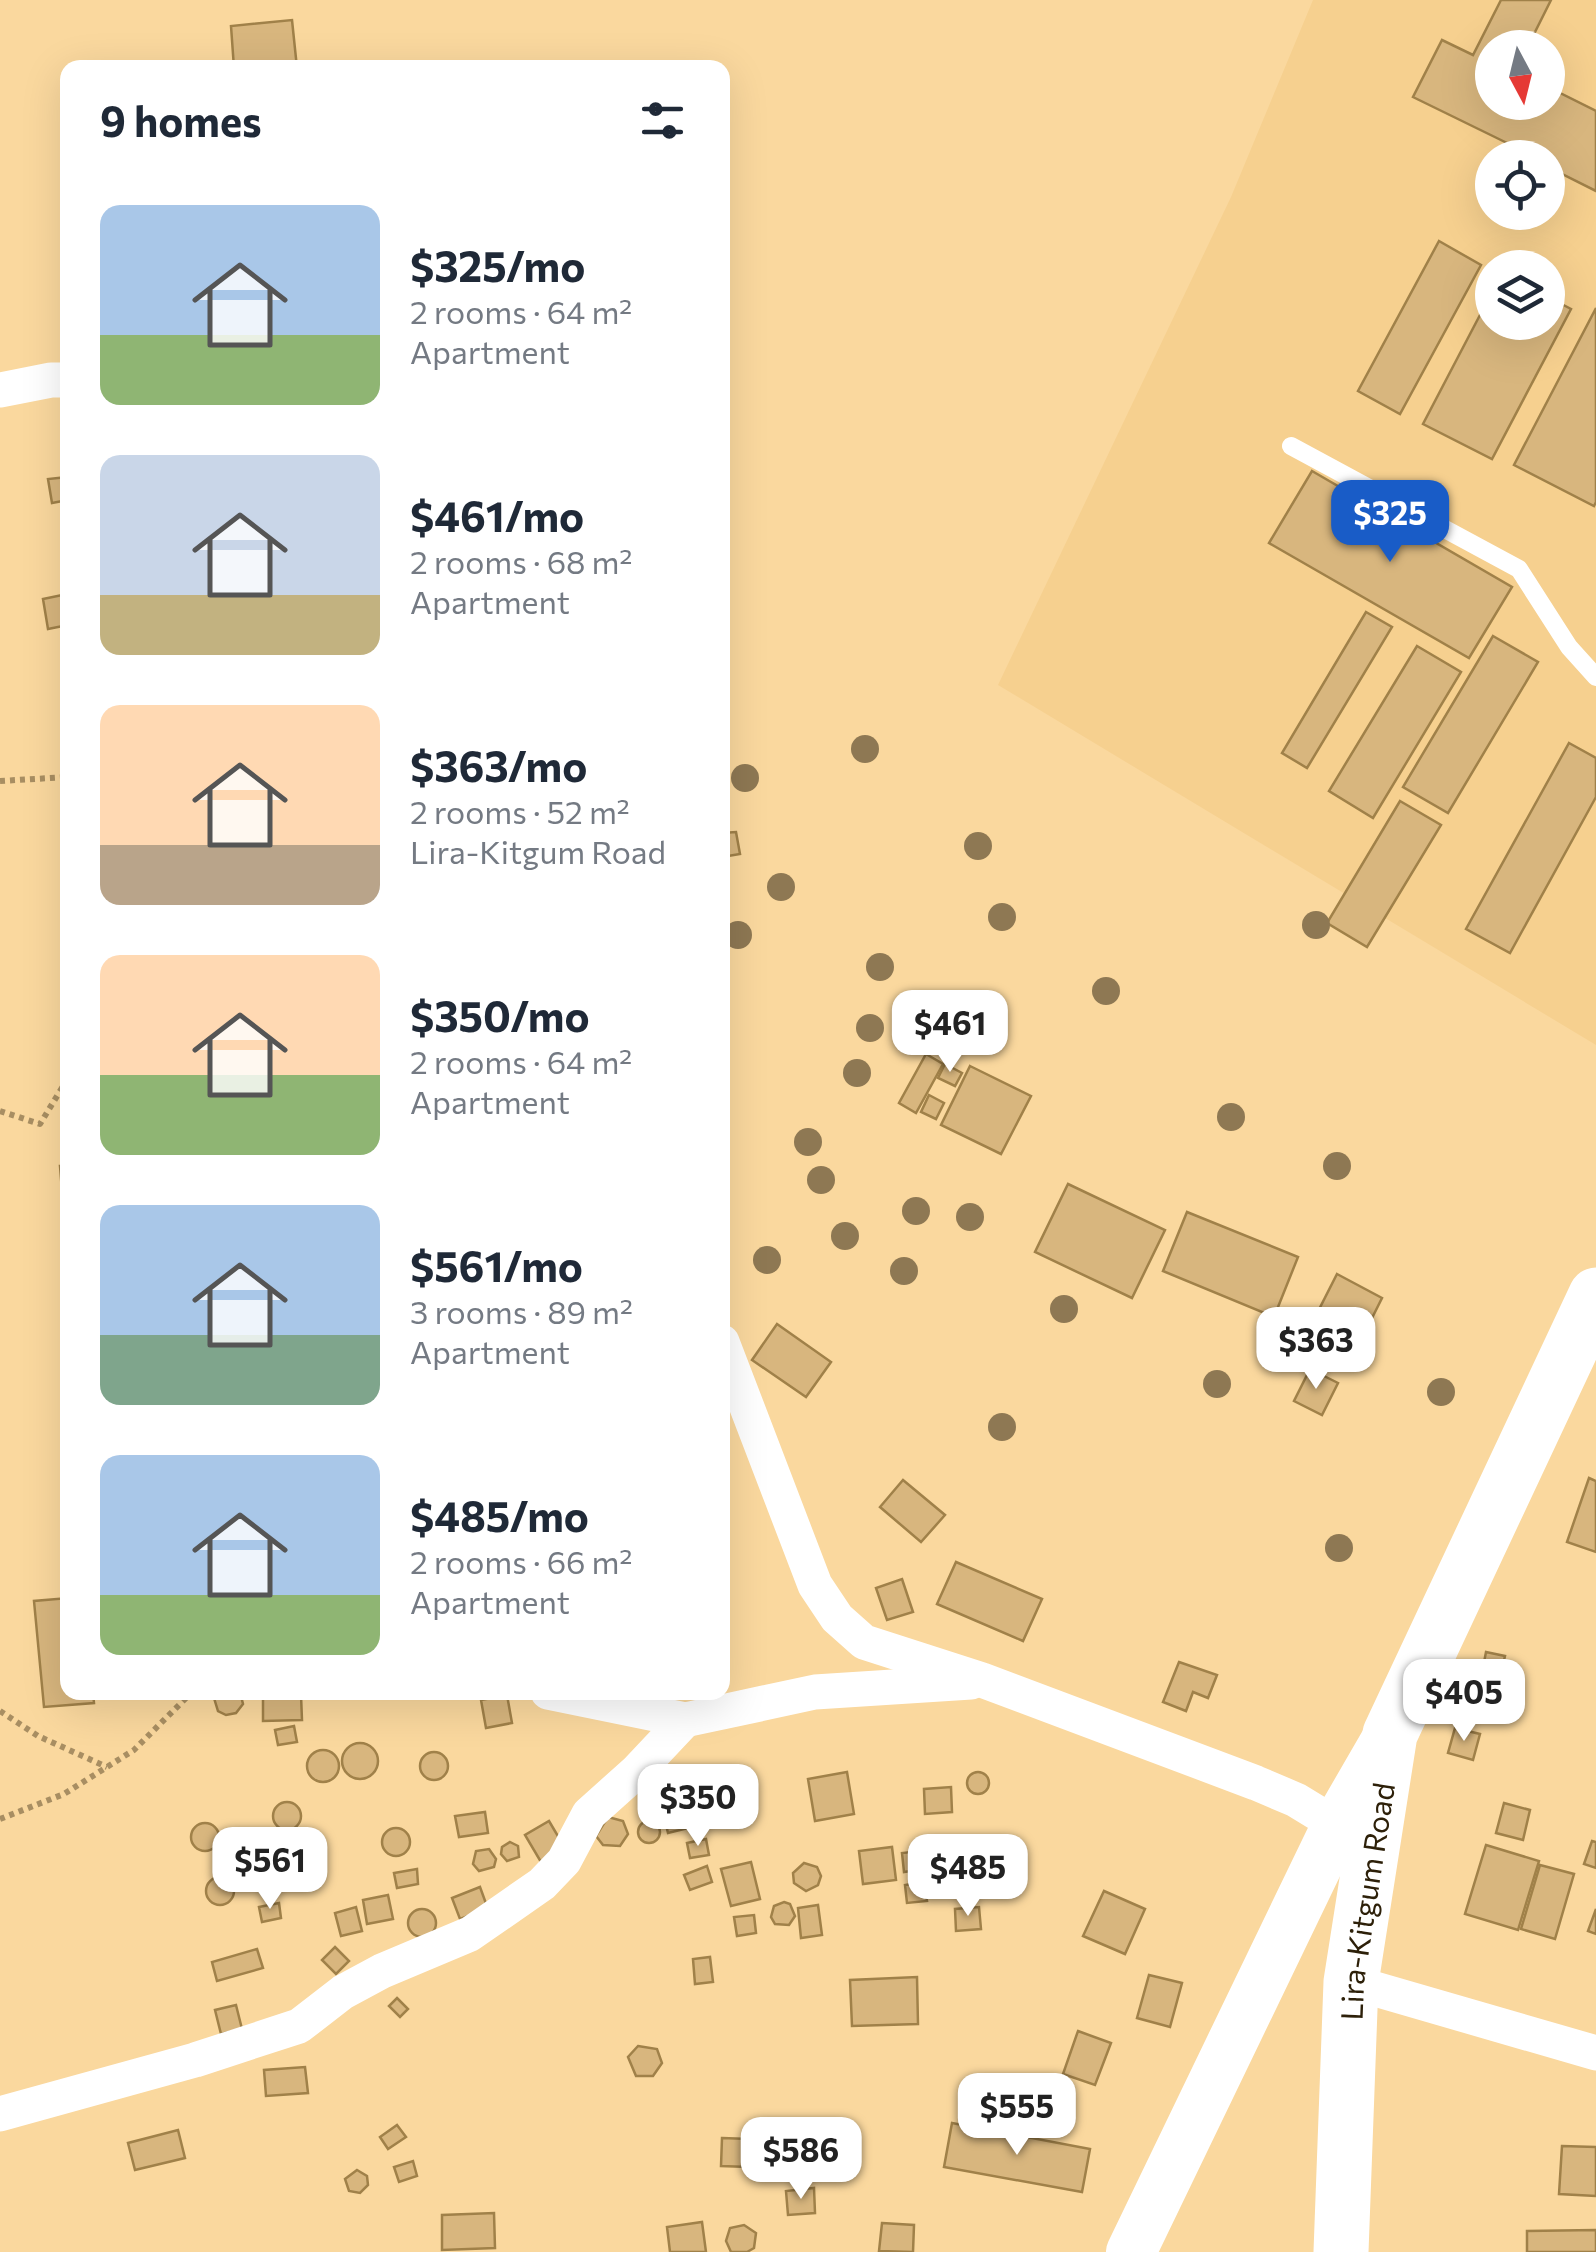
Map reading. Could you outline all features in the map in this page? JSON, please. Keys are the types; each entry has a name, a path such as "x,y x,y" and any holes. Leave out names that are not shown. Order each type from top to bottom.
{"main road":[{"name":"Lira-Kitgum Road","path":"1342,2252 1352,1982 1390,1734 1596,1295"},
{"path":"1131,2252 1337,1825 1390,1734"}],"street":[{"path":"0,390 60,380"},
{"path":"730,1363 815,1585 836,1618 864,1642 982,1680 1256,1782 1337,1825"},
{"path":"587,1700 685,1720 814,1692 982,1680"},
{"path":"0,2114 195,2060 299,2026 343,1992 382,1971 470,1934 542,1884 564,1861 589,1814 637,1772 685,1720"},
{"path":"1352,1982 1596,2053"}],"lane":[{"path":"1291,446 1519,569 1570,646 1596,676"}],"path":[{"path":"0,781 60,777"},
{"path":"0,1111 40,1124 60,1091"},
{"path":"0,1819 64,1794 134,1750 184,1700"},
{"path":"0,1711 38,1736 107,1767"}],"shaded area":[{"path":"1313,0 1596,0 1596,1045 998,685 1231,197"}],"building":[{"path":"1501,0 1551,0 1536,30 1486,30"},
{"path":"292,20 296,60 233,60 231,26"},
{"path":"1442,40 1473,55 1475,51 1475,120 1565,120 1565,96 1596,111 1596,191 1565,176 1565,140 1501,140 1413,97"},
{"path":"1439,241 1475,262 1475,276 1400,414 1358,391"},
{"path":"1596,308 1596,502 1594,506 1514,465"},
{"path":"1475,325 1475,340 1555,340 1492,459 1423,424"},
{"path":"1312,471 1512,587 1469,658 1269,543"},
{"path":"60,478 60,502 52,503 48,479"},
{"path":"60,595 60,627 48,629 43,599"},
{"path":"1366,612 1392,627 1307,768 1282,753"},
{"path":"1493,636 1538,662 1448,813 1403,787"},
{"path":"1417,646 1461,672 1373,818 1329,791"},
{"path":"1569,743 1596,758 1596,797 1510,953 1466,929"},
{"path":"1400,801 1441,825 1367,947 1327,923"},
{"path":"730,832 736,832 740,854 730,856"},
{"path":"926,1054 943,1064 916,1113 899,1103"},
{"path":"945,1064 962,1073 955,1086 938,1078"},
{"path":"970,1066 1031,1096 1001,1154 941,1125"},
{"path":"929,1095 944,1103 936,1119 921,1112"},
{"path":"1068,1184 1165,1230 1132,1298 1035,1252"},
{"path":"1187,1212 1298,1257 1274,1317 1163,1271"},
{"path":"1337,1274 1382,1298 1346,1370 1300,1347"},
{"path":"777,1324 831,1362 806,1397 752,1360"},
{"path":"1310,1369 1338,1383 1322,1415 1294,1401"},
{"path":"1589,1478 1596,1481 1596,1552 1567,1542"},
{"path":"903,1480 945,1515 921,1542 880,1507"},
{"path":"956,1562 1042,1599 1023,1641 937,1604"},
{"path":"902,1579 913,1612 887,1620 876,1588"},
{"path":"60,1599 60,1700 94,1703 44,1707 34,1601"},
{"path":"1486,1652 1505,1656 1499,1682 1481,1678"},
{"path":"1179,1662 1217,1675 1208,1698 1193,1692 1186,1711 1163,1702"},
{"path":"215,1700 242,1700 236,1713 226,1715 218,1711"},
{"path":"263,1700 301,1700 302,1720 263,1721"},
{"path":"481,1700 508,1700 512,1723 486,1728"},
{"path":"294,1726 297,1742 278,1745 275,1730"},
{"path":"1455,1728 1480,1734 1473,1760 1448,1753"},
{"path":"360,1743 373,1748 378,1761 373,1774 360,1779 347,1774 342,1761 347,1748"},
{"path":"323,1750 334,1755 339,1766 334,1777 323,1782 312,1777 307,1766 312,1755"},
{"path":"434,1752 444,1756 448,1766 444,1776 434,1780 424,1776 420,1766 424,1756"},
{"path":"847,1772 854,1814 815,1821 808,1779"},
{"path":"974,1772 982,1772 989,1783 982,1794 974,1794 967,1787 967,1779"},
{"path":"699,1786 708,1823 668,1833 659,1796"},
{"path":"951,1787 952,1812 925,1814 924,1789"},
{"path":"287,1802 297,1806 301,1816 297,1826 287,1830 277,1826 273,1816 277,1806"},
{"path":"1504,1803 1530,1810 1523,1840 1496,1833"},
{"path":"485,1812 488,1833 459,1837 455,1816"},
{"path":"608,1817 623,1821 628,1834 620,1846 603,1845 596,1836"},
{"path":"549,1821 565,1848 541,1862 525,1835"},
{"path":"649,1821 657,1824 657,1840 649,1843 641,1840 638,1832 641,1824"},
{"path":"205,1823 215,1827 219,1837 215,1847 205,1851 195,1847 191,1837 195,1827"},
{"path":"396,1828 406,1832 410,1842 406,1852 396,1856 386,1852 382,1842 386,1832"},
{"path":"706,1839 709,1855 690,1858 687,1843"},
{"path":"1592,1841 1596,1842 1596,1868 1584,1864"},
{"path":"510,1842 518,1846 519,1857 507,1861 501,1854 502,1847"},
{"path":"1486,1845 1539,1861 1518,1930 1465,1914"},
{"path":"892,1847 896,1880 863,1884 859,1851"},
{"path":"489,1849 496,1859 494,1867 479,1871 473,1864 476,1851"},
{"path":"921,1851 924,1869 904,1872 902,1853"},
{"path":"751,1862 760,1899 731,1906 721,1869"},
{"path":"804,1863 817,1867 821,1876 818,1885 806,1891 794,1883 793,1873"},
{"path":"1540,1865 1574,1874 1555,1939 1521,1929"},
{"path":"707,1866 712,1882 690,1890 684,1875"},
{"path":"417,1869 418,1884 397,1888 394,1873"},
{"path":"220,1877 230,1881 234,1891 230,1901 220,1905 210,1901 206,1891 210,1881"},
{"path":"924,1882 927,1901 907,1903 905,1885"},
{"path":"480,1887 488,1909 460,1919 452,1898"},
{"path":"1104,1891 1145,1909 1125,1954 1083,1936"},
{"path":"388,1895 393,1919 367,1924 363,1900"},
{"path":"279,1903 281,1918 262,1922 259,1907"},
{"path":"790,1904 795,1916 789,1925 775,1924 771,1917 774,1906"},
{"path":"818,1905 822,1935 801,1938 798,1908"},
{"path":"356,1907 362,1931 341,1936 335,1913"},
{"path":"979,1907 981,1929 956,1931 955,1909"},
{"path":"422,1909 432,1913 436,1923 432,1933 422,1937 412,1933 408,1923 412,1913"},
{"path":"1596,1909 1596,1934 1588,1931"},
{"path":"754,1915 756,1933 737,1936 734,1917"},
{"path":"335,1947 349,1961 336,1974 322,1960"},
{"path":"257,1949 263,1968 217,1981 212,1962"},
{"path":"710,1957 713,1982 695,1984 693,1959"},
{"path":"1149,1975 1182,1983 1170,2027 1137,2018"},
{"path":"917,1977 918,2024 852,2026 850,1980"},
{"path":"397,1998 408,2009 400,2017 389,2006"},
{"path":"236,2005 242,2029 221,2034 215,2010"},
{"path":"1078,2031 1111,2043 1095,2085 1063,2074"},
{"path":"638,2046 657,2049 662,2063 653,2076 636,2076 628,2057"},
{"path":"305,2067 308,2093 266,2096 264,2070"},
{"path":"952,2123 1090,2149 1082,2192 944,2167"},
{"path":"397,2125 406,2137 388,2149 380,2137"},
{"path":"178,2130 185,2158 135,2170 128,2143"},
{"path":"722,2138 781,2140 780,2168 721,2166"},
{"path":"1562,2146 1596,2147 1596,2196 1559,2194"},
{"path":"413,2161 417,2176 399,2182 394,2167"},
{"path":"357,2170 367,2176 368,2185 360,2193 349,2191 345,2179"},
{"path":"814,2188 815,2213 788,2215 786,2191"},
{"path":"494,2213 495,2248 442,2250 442,2215"},
{"path":"702,2222 706,2252 670,2252 667,2227"},
{"path":"882,2223 914,2225 913,2252 879,2251"},
{"path":"744,2225 756,2233 754,2248 731,2252 726,2241 730,2228"},
{"path":"1596,2230 1596,2252 1527,2252 1527,2231"}]}
